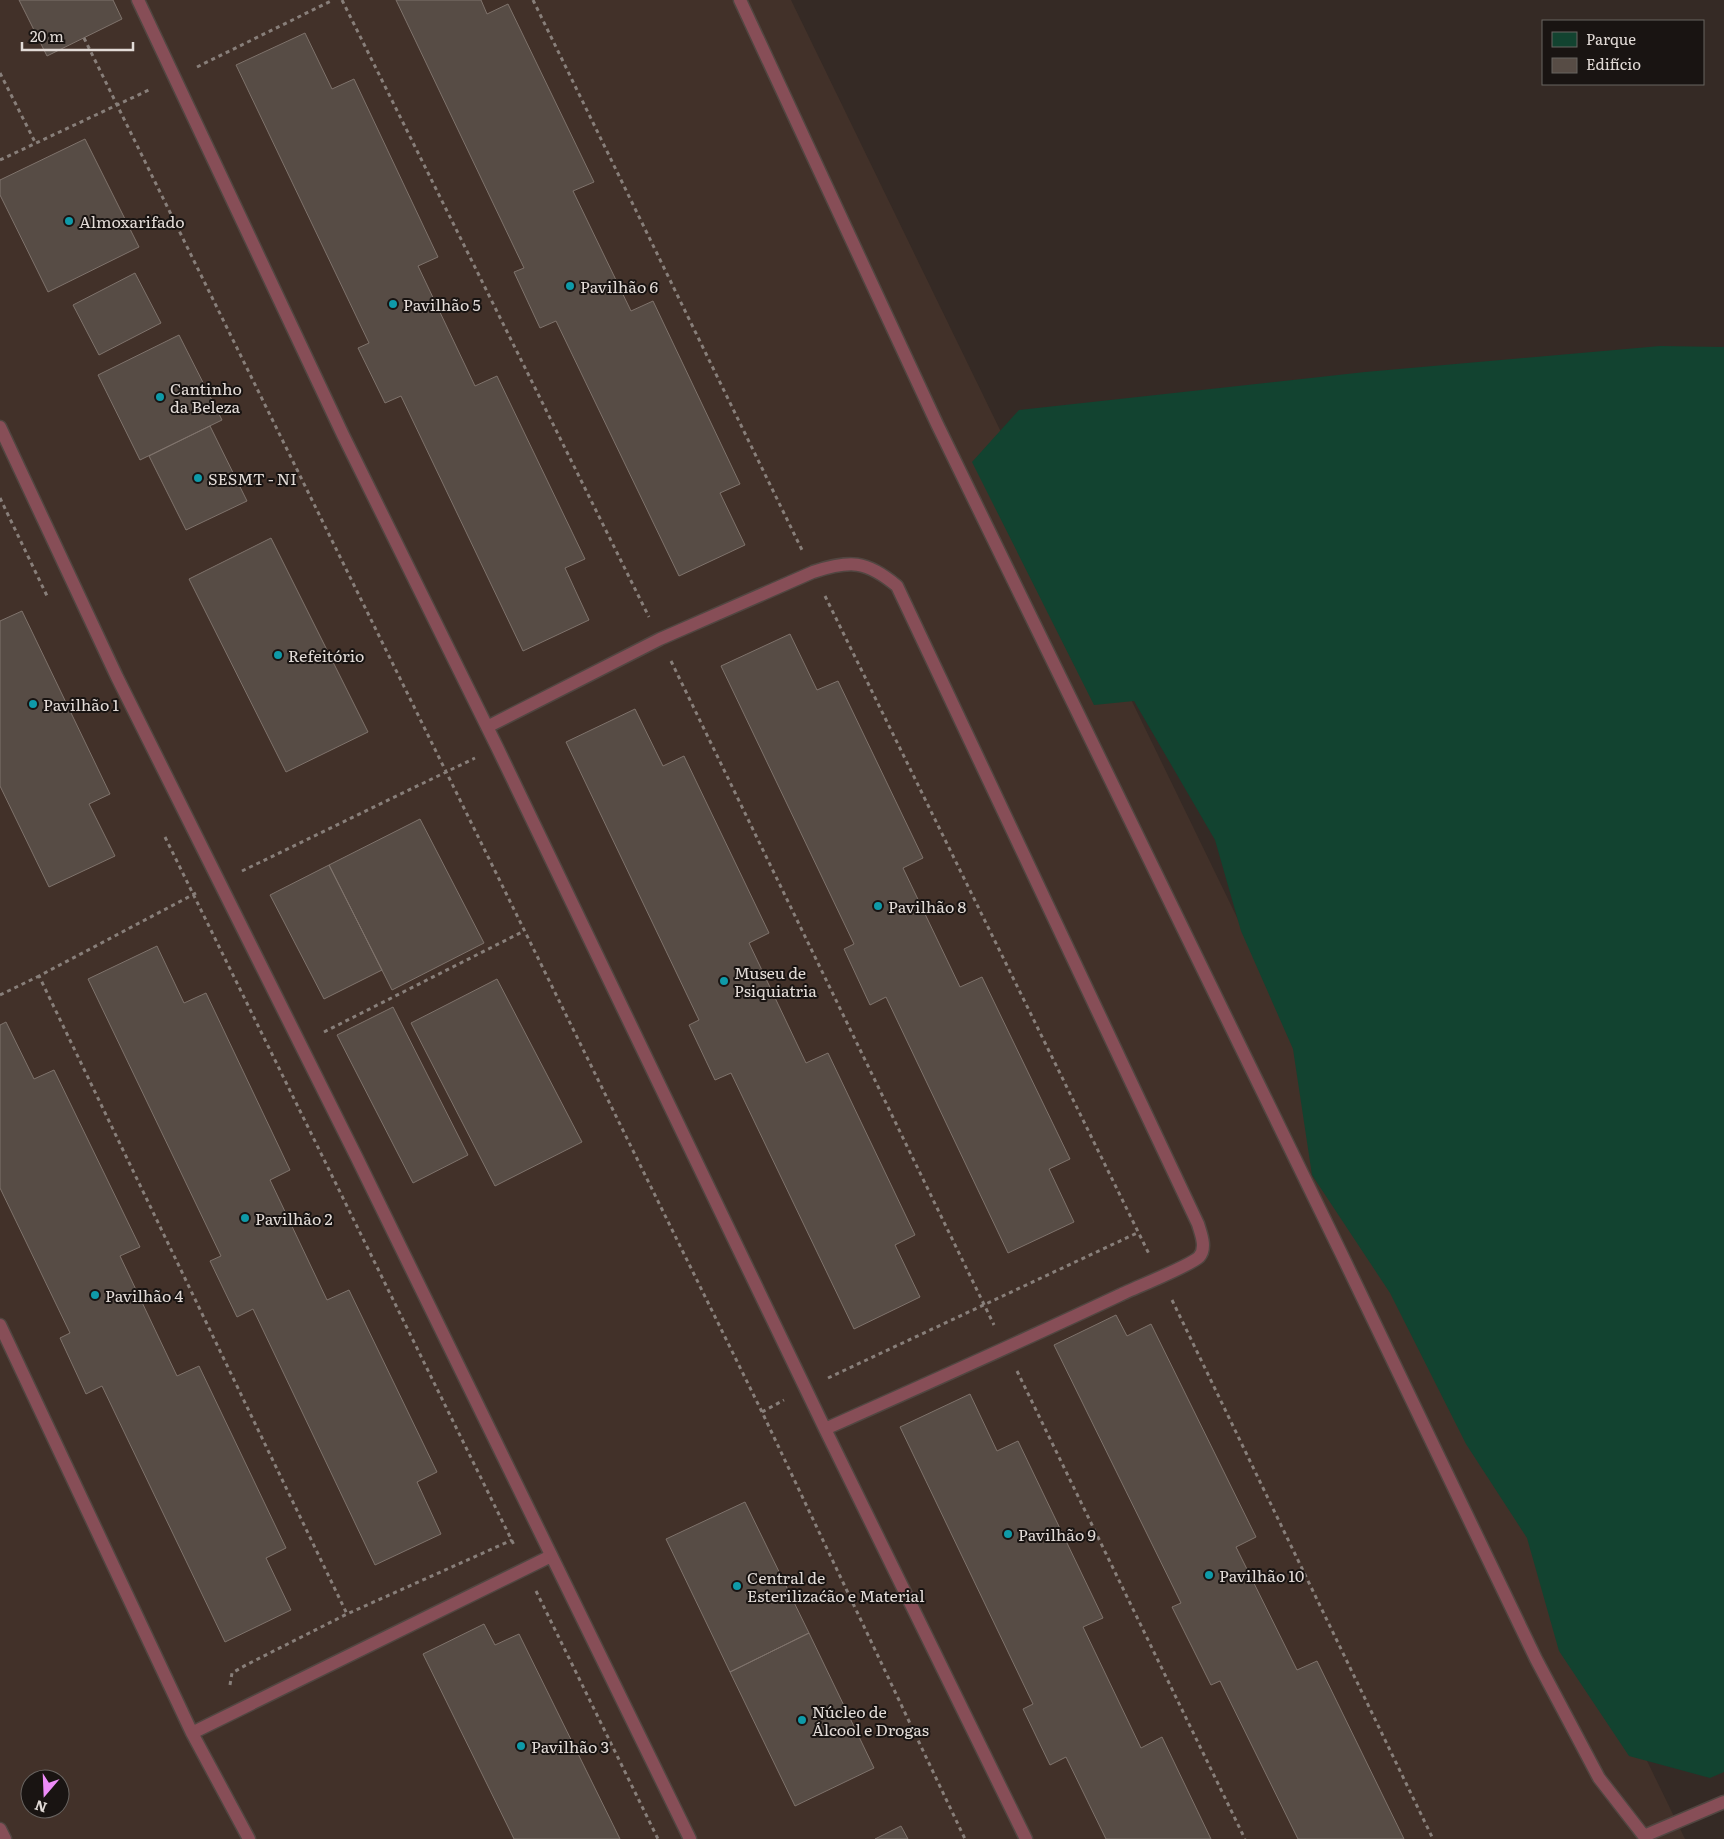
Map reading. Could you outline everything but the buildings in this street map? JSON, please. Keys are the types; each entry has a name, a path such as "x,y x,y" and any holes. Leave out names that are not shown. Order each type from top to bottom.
{"lane":[{"path":"138,0 343,435 487,726 807,1388 825,1429 1026,1839"},
{"path":"740,0 937,424 1342,1253 1536,1659 1599,1778 1640,1838 1724,1802"},
{"path":"0,427 117,677 300,1044 690,1839"},
{"path":"487,726 660,639 813,572 839,563 857,564 879,571 897,586 1198,1224 1203,1240 1202,1251 1198,1258 1006,1348 825,1429"},
{"path":"0,1325 192,1733 249,1839"},
{"path":"192,1733 551,1556"},
{"path":"0,1829 5,1839"}],"path":[{"path":"342,0 660,639 1245,1839"},
{"path":"533,0 1025,1000 1433,1839"},
{"path":"84,38 762,1412 966,1839"},
{"path":"0,73 36,144"},
{"path":"0,498 52,604"},
{"path":"163,833 658,1839"},
{"path":"0,995 193,895"},
{"path":"274,1057 524,930"},
{"path":"39,976 347,1614"},
{"path":"762,1412 807,1388 1137,1233"},
{"path":"242,1708 230,1684 232,1673 347,1614 512,1540"}],"shaded area":[{"path":"0,0 791,0 1685,1839 0,1839"}],"green space":[{"path":"1660,346 1724,347 1724,1772 1710,1778 1629,1756 1559,1651 1527,1538 1466,1444 1390,1293 1312,1175 1293,1049 1241,931 1215,840 1134,701 1094,705 972,462 1019,410 1365,372"}],"place":[{"name":"Almoxarifado","path":"69,221"},
{"name":"Pavilhão 6","path":"570,286"},
{"name":"Pavilhão 5","path":"393,304"},
{"name":"Cantinho da Beleza","path":"160,397"},
{"name":"SESMT - NI","path":"198,478"},
{"name":"Refeitório","path":"278,655"},
{"name":"Pavilhão 1","path":"33,704"},
{"name":"Pavilhão 8","path":"878,906"},
{"name":"Museu de Psiquiatria","path":"724,981"},
{"name":"Pavilhão 2","path":"245,1218"},
{"name":"Pavilhão 4","path":"95,1295"},
{"name":"Pavilhão 9","path":"1008,1534"},
{"name":"Pavilhão 10","path":"1209,1575"},
{"name":"Central de Esterilizaćão e Material","path":"737,1586"},
{"name":"Núcleo de Álcool e Drogas","path":"802,1720"},
{"name":"Pavilhão 3","path":"521,1746"}]}
